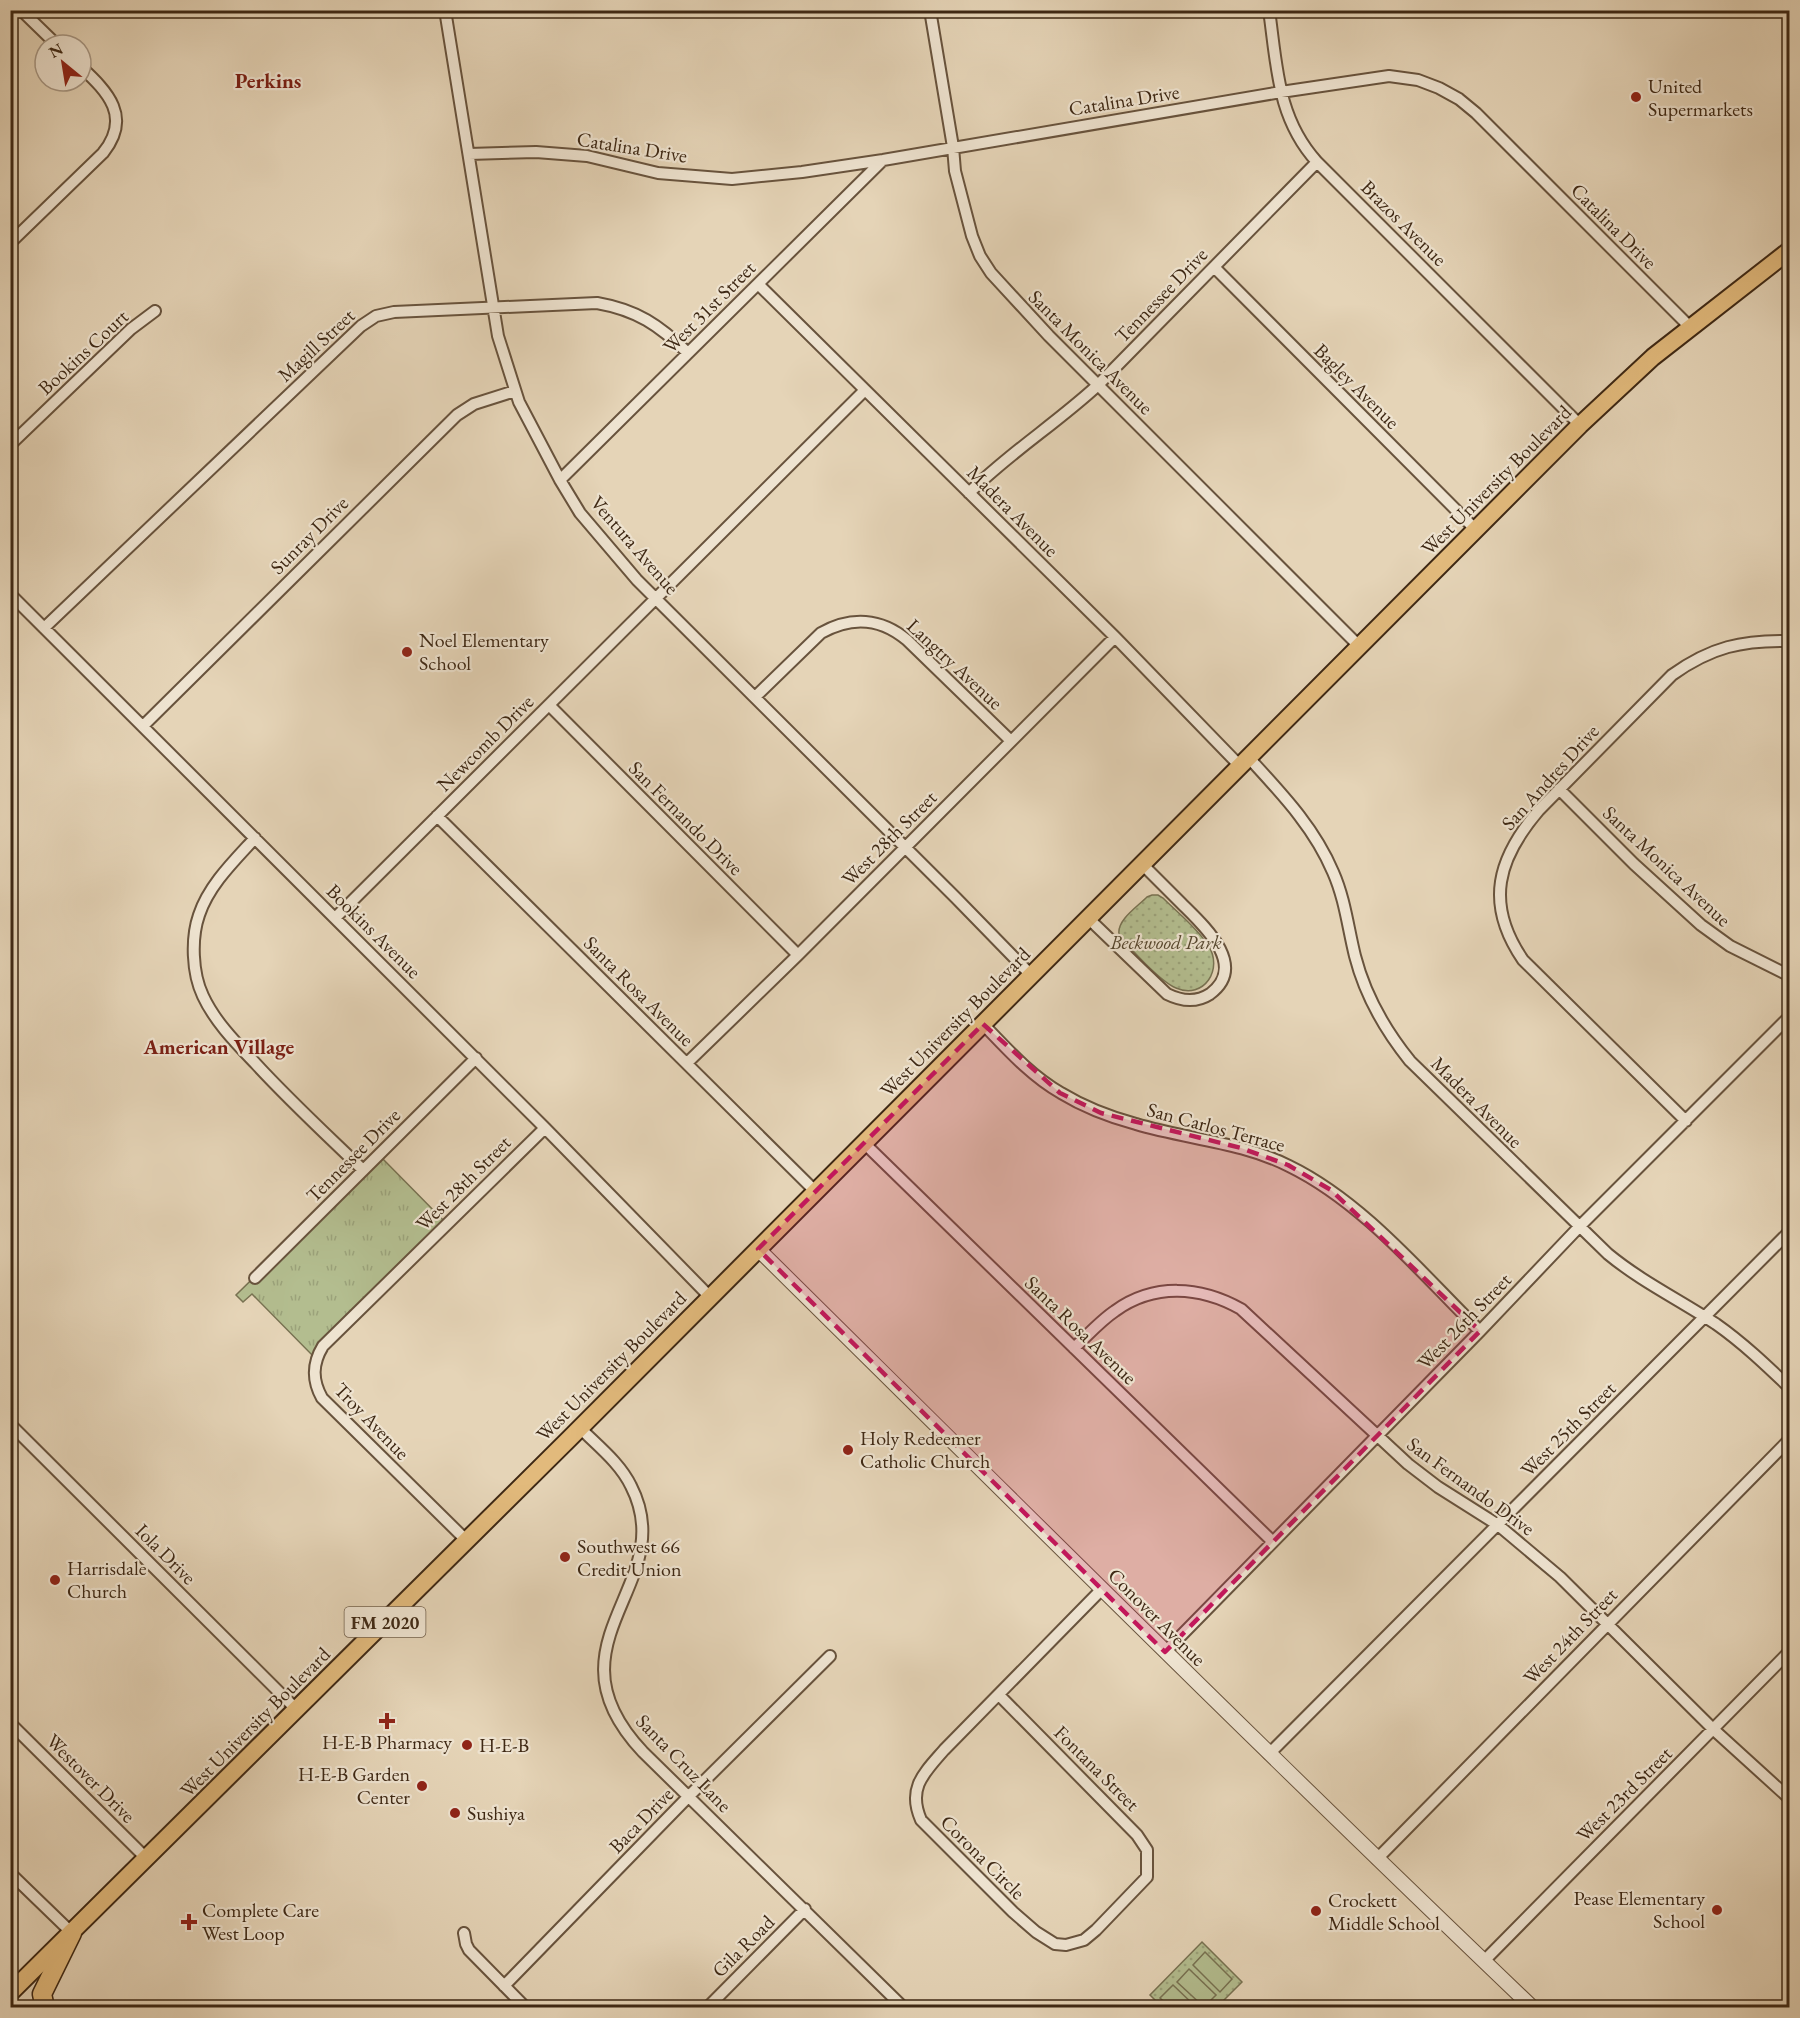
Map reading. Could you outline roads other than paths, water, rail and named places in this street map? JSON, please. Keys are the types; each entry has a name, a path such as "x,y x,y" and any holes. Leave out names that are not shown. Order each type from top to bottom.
{"highway":[{"path":"45,2007 42,1994 72,1933"}],"main road":[{"name":"West University Boulevard","path":"10,1993 580,1428 1580,425 1646,363 1789,250"}],"street":[{"path":"21,10 45,33"},
{"name":"Ventura Avenue","path":"445,10 498,336 515,391 530,426 580,513 638,580 1031,975"},
{"name":"Santa Monica Avenue","path":"930,10 955,171 964,209 980,256 1006,292 1359,646"},
{"name":"Brazos Avenue","path":"1269,10 1281,92 1289,121 1298,139 1317,162 1580,425"},
{"name":"Catalina Drive","path":"469,154 536,152 587,156 658,173 732,179 883,160 1281,92 1389,76 1418,80 1459,99 1476,113 1690,327"},
{"path":"10,243 99,156 112,139 116,115 111,99 93,79"},
{"name":"West 31st Street","path":"560,480 883,160"},
{"name":"Tennessee Drive","path":"969,493 1001,463 1071,410 1098,385 1317,162"},
{"name":"Bagley Avenue","path":"1214,267 1476,530"},
{"name":"Madera Avenue","path":"758,284 1115,637 1294,808 1334,872 1363,982 1375,1009 1392,1038 1421,1073 1608,1254 1636,1276 1737,1339 1790,1388"},
{"name":"Magill Street","path":"44,628 368,320 376,316 394,312 574,302 597,303 619,307 640,315 659,326 688,353"},
{"name":"Bookins Court","path":"10,445 131,329 155,311"},
{"name":"Newcomb Drive","path":"335,918 865,390"},
{"name":"Sunray Drive","path":"143,726 452,419 474,404 515,391"},
{"name":"Bookins Avenue","path":"10,594 476,1058 710,1297"},
{"name":"Langtry Avenue","path":"755,697 821,633 831,627 854,621 877,623 888,627 907,640 1011,741"},
{"name":"West 28th Street","path":"687,1063 1115,637"},
{"name":"San Andres Drive","path":"1686,1121 1522,960 1508,935 1501,911 1500,896 1505,863 1521,831 1559,789 1665,682 1693,661 1716,650 1741,643 1790,641"},
{"name":"San Fernando Drive","path":"549,705 798,955"},
{"name":"Santa Monica Avenue","path":"1559,789 1634,864 1701,925 1730,946 1790,976"},
{"name":"Santa Rosa Avenue","path":"437,816 815,1191"},
{"path":"255,838 219,880 200,913 194,943 199,984 210,1008 242,1050 363,1170"},
{"path":"1088,918 1167,994 1182,1000 1200,999 1217,988 1224,973 1224,965 1217,942 1142,864"},
{"name":"West 26th Street","path":"1165,1652 1377,1437 1579,1227 1790,1016"},
{"name":"San Carlos Terrace","path":"983,1024 1025,1066 1060,1093 1101,1113 1137,1125 1241,1148 1288,1165 1331,1190 1370,1222 1480,1331"},
{"name":"Tennessee Drive","path":"255,1278 476,1058"},
{"name":"West 28th Street","path":"406,1265 545,1128"},
{"name":"Santa Rosa Avenue","path":"864,1143 1273,1542"},
{"name":"West 25th Street","path":"1269,1754 1790,1231"},
{"name":"Conover Avenue","path":"758,1249 1269,1754 1533,2007"},
{"name":"Troy Avenue","path":"406,1265 323,1346 316,1359 314,1382 322,1398 467,1540"},
{"name":"San Fernando Drive","path":"1074,1348 1113,1312 1148,1295 1186,1290 1224,1299 1240,1309 1256,1321 1377,1437 1438,1488 1498,1526 1560,1577 1713,1729 1790,1799"},
{"name":"Iola Drive","path":"10,1424 296,1709"},
{"name":"Santa Cruz Lane","path":"580,1428 623,1472 636,1497 643,1526 642,1544 634,1576 614,1618 606,1646 603,1675 606,1690 618,1718 631,1739 904,2007"},
{"name":"West 24th Street","path":"1377,1859 1790,1439"},
{"name":"Corona Circle","path":"1102,1589 924,1772 916,1792 916,1802 921,1820 1013,1912 1036,1932 1055,1944 1066,1945 1084,1940 1147,1877"},
{"name":"West 23rd Street","path":"1485,1961 1790,1651"},
{"name":"Baca Drive","path":"504,1986 689,1796 830,1656"},
{"name":"Fontana Street","path":"999,1695 1137,1835 1147,1850 1147,1877"},
{"name":"Westover Drive","path":"10,1723 147,1859"},
{"path":"10,1873 72,1933"},
{"name":"Gila Road","path":"707,2007 805,1909"},
{"path":"464,1932 469,1950 526,2007"}],"place":[{"name":"United Supermarkets","path":"1636,97"},
{"name":"Noel Elementary School","path":"407,652"},
{"name":"Holy Redeemer Catholic Church","path":"848,1450"},
{"name":"Southwest 66 Credit Union","path":"565,1557"},
{"name":"Harrisdale Church","path":"55,1580"},
{"name":"H-E-B Pharmacy","path":"387,1721"},
{"name":"H-E-B","path":"467,1745"},
{"name":"H-E-B Garden Center","path":"422,1786"},
{"name":"Sushiya","path":"455,1813"},
{"name":"Pease Elementary School","path":"1717,1910"},
{"name":"Crockett Middle School","path":"1316,1911"},
{"name":"Complete Care West Loop","path":"189,1922"}],"district":[{"name":"Perkins","path":"268,80"},
{"name":"American Village","path":"219,1046"}],"park label":[{"name":"Beckwood Park","path":"1166,942"}]}
